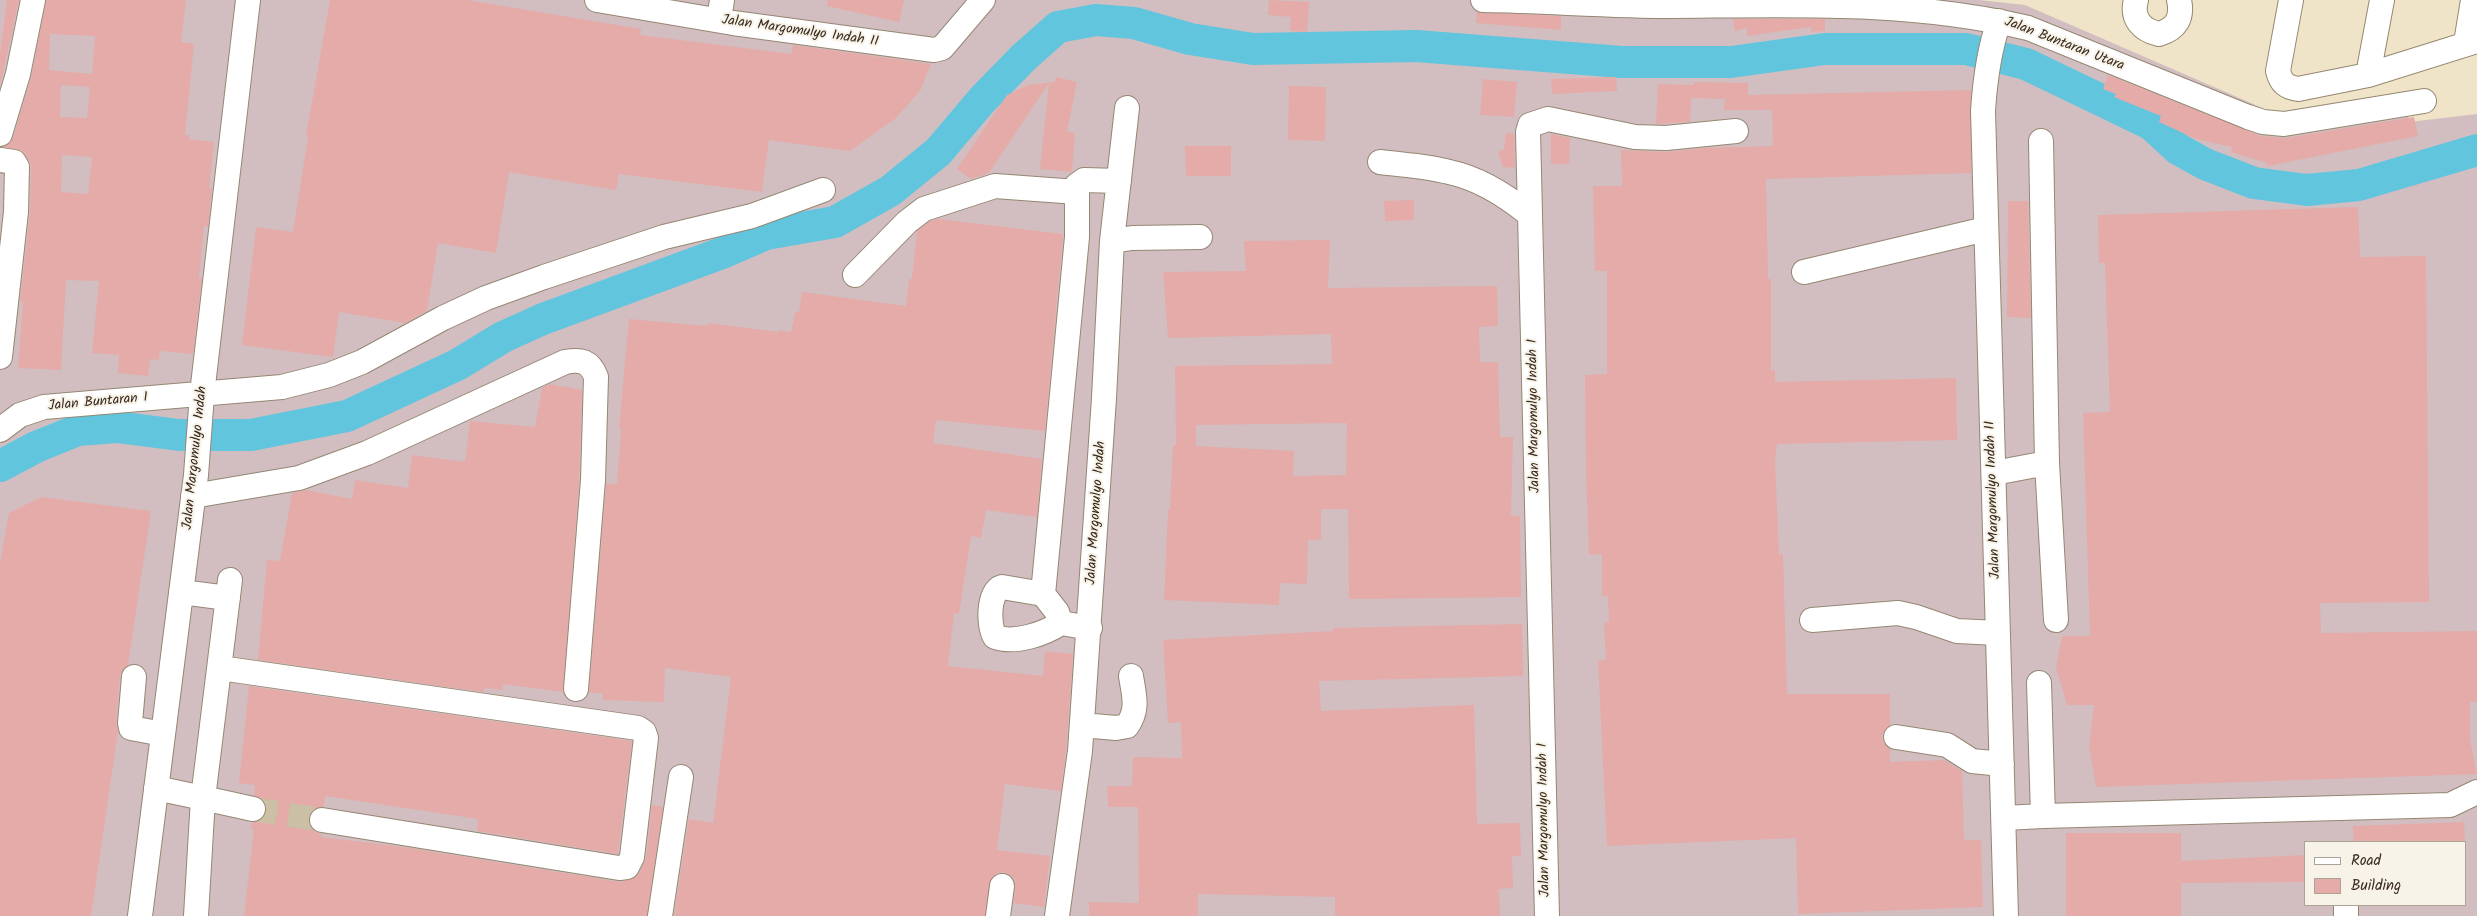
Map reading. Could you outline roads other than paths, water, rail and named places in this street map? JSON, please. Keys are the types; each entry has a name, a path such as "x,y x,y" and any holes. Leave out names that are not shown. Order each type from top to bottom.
{"street":[{"path":"0,134 18,74 33,0"},
{"name":"Jalan Margomulyo Indah","path":"140,916 195,486 201,403 248,0"},
{"name":"Jalan Margomulyo Indah II","path":"597,0 721,10 934,50 942,48 983,0"},
{"name":"Jalan Buntaran Utara","path":"1483,0 1613,6 1814,3 1896,5 1996,31 2028,28 2230,110 2274,125 2424,101"},
{"path":"2136,0 2134,10 2136,20 2142,27 2158,34 2168,32 2175,26 2181,9 2179,0"},
{"path":"2290,0 2278,71 2285,85 2298,89 2368,74 2471,42 2473,0"},
{"path":"2368,74 2382,0"},
{"name":"Jalan Margomulyo Indah II","path":"1996,31 1985,85 1983,111 2006,916"},
{"name":"Jalan Margomulyo Indah","path":"1057,916 1082,725 1090,628 1112,241 1128,108"},
{"name":"Jalan Margomulyo Indah I","path":"1547,916 1528,132 1530,125 1540,120 1548,119 1635,137 1666,138 1736,131"},
{"path":"2041,141 2047,464 2056,620"},
{"path":"0,160 14,162 17,167 16,212 0,357"},
{"path":"1380,162 1449,172 1467,177 1514,202 1530,215"},
{"path":"1043,594 1077,236 1077,192 1080,181 1119,181"},
{"path":"856,275 907,222 924,209 994,186 1077,192"},
{"name":"Jalan Buntaran I","path":"0,430 20,416 44,407 201,403 282,387 329,375 362,362 443,318 494,295 664,238 752,216 823,190"},
{"path":"1804,272 1986,229"},
{"path":"1112,241 1132,238 1200,237"},
{"path":"195,486 299,478 367,454 565,362 584,361 592,367 596,377 593,480 576,690"},
{"path":"1994,473 2047,464"},
{"path":"1061,623 1057,612 1043,594 1002,587 997,589 992,603 990,627 993,634 1001,639 1021,638 1050,630 1061,623 1090,628"},
{"path":"181,592 229,589 204,798 196,916"},
{"path":"1812,620 1898,613 1957,631 1998,633"},
{"path":"220,668 638,728 644,732 646,738 632,857 627,867 619,868 322,820"},
{"path":"1082,725 1116,728 1127,726 1134,716 1135,703 1131,676"},
{"path":"134,677 131,728 163,734"},
{"path":"2038,683 2043,816"},
{"path":"1896,737 1947,745 1972,761 2002,764"},
{"path":"660,916 681,777"},
{"path":"156,788 253,809"},
{"path":"2004,818 2450,805 2477,792"},
{"path":"998,916 1002,886"}],"waterway":[{"path":"0,466 36,447 78,430 117,427 179,435 251,435 347,416 457,365 503,337 543,319 722,253 766,234 835,222 890,191 938,152 982,100 1024,57 1058,27 1096,20 1134,23 1190,39 1253,49 1416,46 1622,62 1731,62 1825,49 1966,49 2026,64 2103,101 2152,125 2178,149 2205,164 2254,183 2307,190 2359,185 2477,150"}],"tunnel":[{"path":"253,809 322,820"}]}
